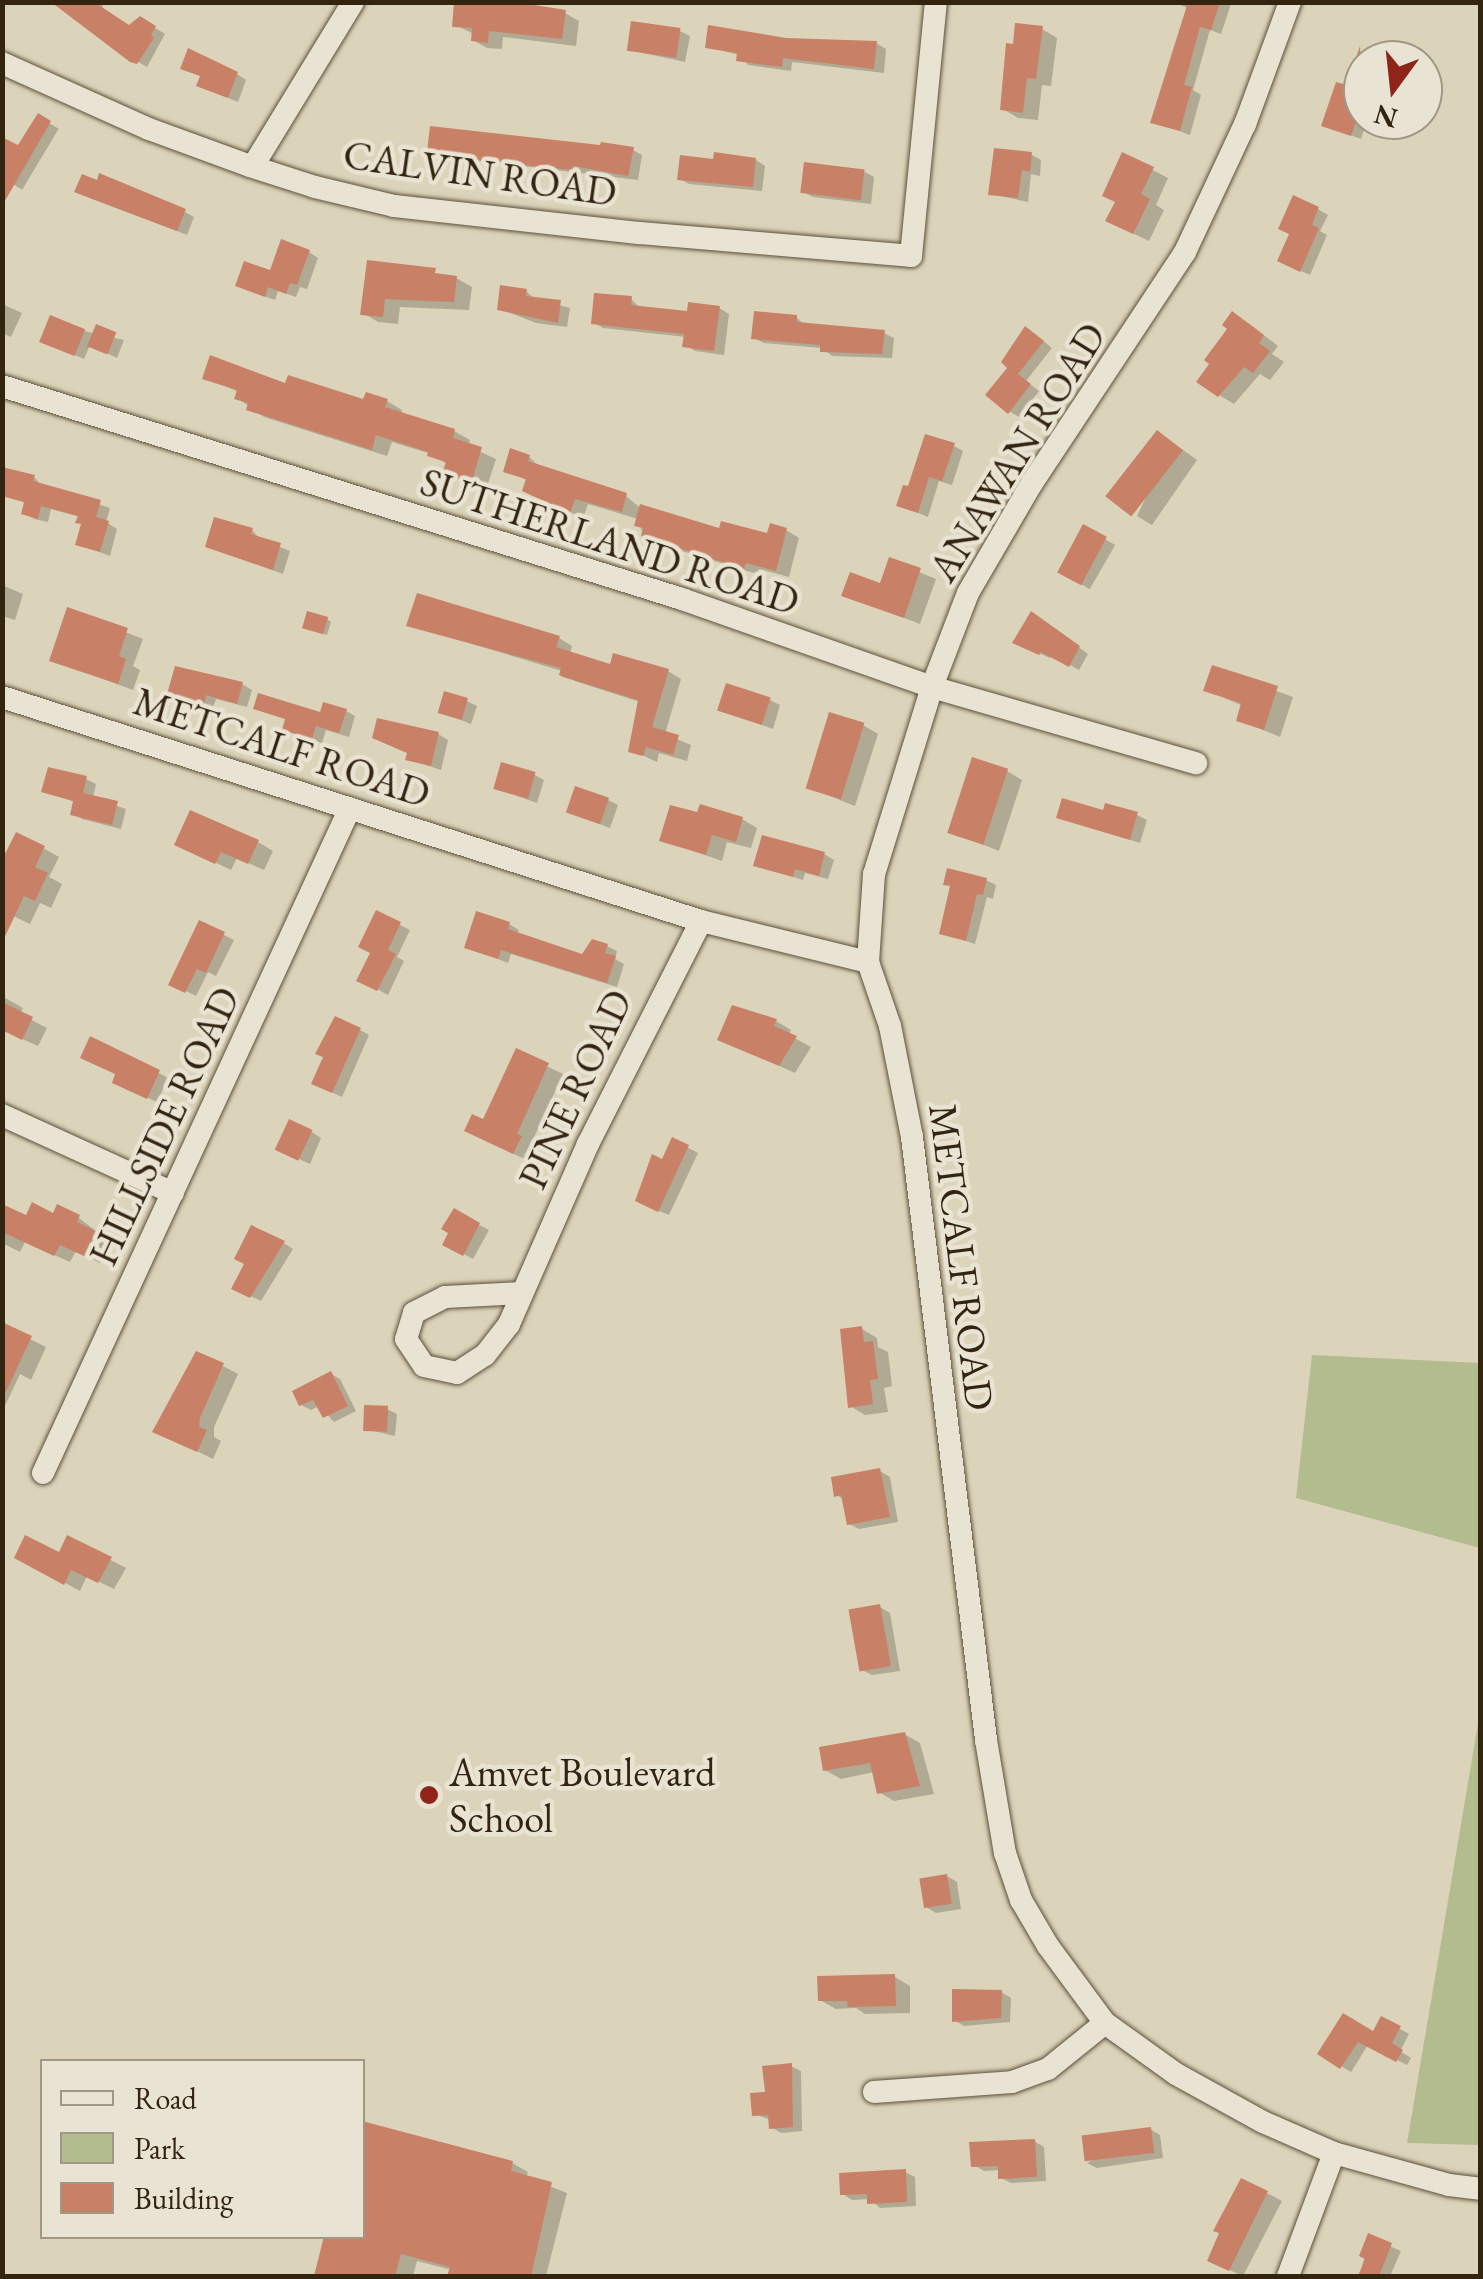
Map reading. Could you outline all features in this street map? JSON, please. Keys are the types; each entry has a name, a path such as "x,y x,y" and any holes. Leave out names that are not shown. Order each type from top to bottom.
{"street":[{"path":"253,166 353,2"},
{"name":"CALVIN ROAD","path":"2,62 148,128 315,188 394,206 619,231 910,256 936,2"},
{"name":"ANAWAN ROAD","path":"868,962 874,874 932,687 968,593 1002,531 1185,252 1245,124 1290,2"},
{"name":"SUTHERLAND ROAD","path":"2,386 682,600 932,687 1196,763"},
{"name":"METCALF ROAD","path":"2,697 701,921 868,962 890,1026 912,1137 986,1740 1006,1853 1021,1900 1048,1946 1105,2023 1219,2099 1334,2153 1449,2185 1480,2188"},
{"name":"HILLSIDE ROAD","path":"43,1473 350,808"},
{"name":"PINE ROAD","path":"522,1293 444,1297 414,1312 406,1339 424,1366 457,1372 485,1355 509,1324 606,1108 701,921"},
{"path":"2,1115 173,1194"},
{"path":"874,2092 1012,2082 1048,2069 1105,2023"},
{"path":"1288,2276 1334,2153"}],"green space":[{"path":"1312,1355 1480,1363 1480,1548 1296,1498"},
{"path":"1480,1712 1480,2145 1407,2143"}],"building":[{"path":"51,2 94,2 129,25 140,16 156,26 151,35 154,38 137,64 130,62"},
{"path":"454,2 515,2 566,10 562,39 489,31 488,43 471,41 472,28 452,27"},
{"path":"1188,2 1220,2 1211,30 1200,27 1184,85 1192,87 1180,131 1150,123"},
{"path":"631,21 681,28 676,58 627,51"},
{"path":"1015,23 1043,26 1036,79 1027,78 1023,113 1000,110 1006,43 1013,44"},
{"path":"708,25 786,38 877,41 874,69 783,58 782,67 736,61 737,53 705,48"},
{"path":"188,48 238,72 228,98 196,86 200,76 180,69"},
{"path":"1336,82 1343,84 1343,133 1321,126"},
{"path":"38,113 51,121 2,206 2,137 18,145"},
{"path":"430,126 634,147 628,176 573,166 572,170 453,158 453,154 427,152"},
{"path":"994,148 1032,152 1030,172 1022,170 1018,198 988,195"},
{"path":"714,152 756,158 753,187 677,180 680,155 713,159"},
{"path":"1122,152 1154,167 1141,194 1150,199 1133,234 1105,221 1115,202 1102,196"},
{"path":"804,162 865,169 861,200 800,193"},
{"path":"99,173 186,209 177,231 74,192 82,174 97,180"},
{"path":"1293,195 1319,207 1312,225 1319,228 1300,272 1277,261 1289,234 1278,229"},
{"path":"281,239 310,250 297,285 290,283 286,294 268,287 265,297 235,286 244,261 270,270"},
{"path":"367,260 436,268 435,273 457,276 454,302 385,299 383,317 360,315"},
{"path":"500,285 527,289 526,296 561,300 558,323 497,310"},
{"path":"594,293 632,296 631,305 687,311 688,302 720,306 714,351 682,347 684,334 591,324"},
{"path":"754,311 797,315 797,322 885,330 882,354 820,352 820,345 751,339"},
{"path":"1232,311 1264,335 1259,343 1270,351 1253,373 1244,367 1218,397 1196,382 1209,364 1204,360 1227,329 1222,325"},
{"path":"50,315 85,329 74,356 39,342"},
{"path":"96,324 116,332 107,354 87,346"},
{"path":"1025,326 1044,341 1018,374 1031,384 1008,414 985,395 1007,368 1001,362"},
{"path":"210,355 285,383 288,375 363,399 366,392 388,399 385,407 455,429 453,438 482,447 471,483 442,474 446,462 427,456 428,452 376,435 372,450 246,410 248,403 234,399 237,390 202,379"},
{"path":"1157,430 1183,450 1131,517 1105,496"},
{"path":"925,434 955,443 942,481 929,477 918,513 896,506 903,485 908,486"},
{"path":"510,448 530,455 528,461 627,493 622,512 575,499 570,513 522,491 526,479 503,472"},
{"path":"2,467 35,475 33,481 101,500 96,517 109,521 100,552 75,545 81,524 75,523 78,516 41,506 38,519 21,514 24,502 2,496"},
{"path":"640,504 719,528 721,521 767,533 770,523 787,528 776,571 746,563 744,569 641,536 643,528 634,526"},
{"path":"214,517 253,528 251,534 281,543 273,570 205,547"},
{"path":"1083,524 1107,537 1081,585 1057,573"},
{"path":"889,557 921,568 904,618 841,596 850,572 880,583"},
{"path":"417,593 560,636 556,647 610,664 613,653 669,669 652,727 679,735 673,755 646,747 643,756 628,752 638,700 563,677 559,675 561,668 406,626"},
{"path":"67,607 128,628 119,656 126,659 118,684 49,661"},
{"path":"307,611 328,617 323,634 302,628"},
{"path":"1031,611 1080,646 1069,667 1012,643"},
{"path":"1212,665 1278,686 1264,730 1236,721 1241,703 1203,691"},
{"path":"175,666 243,682 237,704 206,695 204,704 167,694"},
{"path":"726,683 771,698 762,725 717,711"},
{"path":"444,691 468,698 462,720 438,713"},
{"path":"258,693 320,712 323,702 347,709 339,733 316,726 312,739 282,730 285,719 253,709"},
{"path":"829,712 864,723 841,799 806,789"},
{"path":"377,718 439,732 431,766 405,760 407,753 372,738"},
{"path":"972,757 1008,769 983,845 947,833"},
{"path":"501,762 536,772 528,799 493,789"},
{"path":"48,767 87,776 83,793 118,801 112,825 70,815 73,801 41,792"},
{"path":"575,786 609,798 600,824 566,812"},
{"path":"1062,798 1103,810 1105,803 1138,812 1130,840 1056,818"},
{"path":"700,804 743,817 736,842 712,835 706,855 659,841 670,805 697,812"},
{"path":"190,810 259,840 248,864 221,852 215,864 174,845"},
{"path":"16,832 45,846 35,867 48,873 35,901 24,896 2,943 2,860"},
{"path":"762,835 825,852 819,876 795,869 793,877 753,866"},
{"path":"947,868 987,878 983,895 977,894 966,941 939,934 950,886 943,885"},
{"path":"376,910 401,922 388,950 396,954 377,991 356,981 370,953 358,947"},
{"path":"476,911 510,922 508,929 582,954 592,939 608,944 605,953 616,956 607,983 501,950 498,959 464,948"},
{"path":"199,920 225,932 206,973 197,969 185,993 168,985"},
{"path":"2,1002 33,1017 22,1040 2,1030"},
{"path":"732,1005 777,1019 774,1026 797,1036 779,1066 717,1040"},
{"path":"335,1016 361,1028 332,1093 311,1084 323,1057 315,1054"},
{"path":"90,1036 160,1070 147,1099 112,1083 115,1074 80,1058"},
{"path":"516,1048 549,1063 517,1134 522,1136 513,1154 464,1131 472,1114 483,1119"},
{"path":"289,1119 313,1130 298,1161 275,1150"},
{"path":"672,1137 689,1145 658,1212 635,1201 652,1154 662,1159"},
{"path":"32,1202 53,1213 57,1204 80,1215 77,1222 96,1231 84,1256 60,1245 54,1256 2,1232 2,1204 26,1215"},
{"path":"454,1208 480,1223 463,1256 442,1245 448,1233 441,1229"},
{"path":"251,1225 285,1241 250,1298 231,1289 244,1264 234,1259"},
{"path":"2,1322 32,1336 2,1400"},
{"path":"862,1326 864,1342 873,1341 878,1379 870,1380 873,1404 848,1408 840,1329"},
{"path":"196,1351 224,1363 200,1418 199,1427 207,1430 197,1452 152,1432"},
{"path":"331,1371 348,1406 323,1418 313,1400 299,1406 292,1391"},
{"path":"364,1405 388,1406 387,1432 363,1431"},
{"path":"880,1468 890,1517 847,1525 841,1495 834,1497 831,1477"},
{"path":"25,1535 59,1552 67,1535 112,1557 98,1583 71,1570 64,1585 14,1558"},
{"path":"880,1604 891,1666 859,1672 848,1610"},
{"path":"905,1732 920,1786 877,1794 870,1763 823,1771 819,1747"},
{"path":"947,1874 952,1904 924,1908 919,1878"},
{"path":"895,1974 896,2006 848,2007 847,2001 818,2001 817,1976"},
{"path":"952,1989 1002,1990 1001,2018 952,2022"},
{"path":"1343,2013 1373,2031 1381,2016 1401,2026 1392,2043 1403,2050 1396,2062 1358,2042 1340,2069 1317,2054"},
{"path":"792,2063 793,2127 769,2129 768,2115 752,2116 750,2093 765,2092 762,2066"},
{"path":"365,2122 513,2161 511,2171 552,2182 531,2276 447,2276 450,2267 401,2254 395,2276 314,2276 323,2239 365,2239"},
{"path":"1151,2127 1154,2153 1085,2161 1082,2136"},
{"path":"1035,2139 1037,2177 998,2179 998,2166 971,2167 969,2142"},
{"path":"906,2169 907,2202 867,2204 867,2194 840,2195 839,2173"},
{"path":"1241,2178 1268,2191 1229,2271 1207,2261 1219,2233 1213,2231"},
{"path":"1368,2233 1392,2243 1379,2276 1358,2276 1365,2259 1359,2256"}],"place":[{"name":"Amvet Boulevard School","path":"429,1795"}]}
